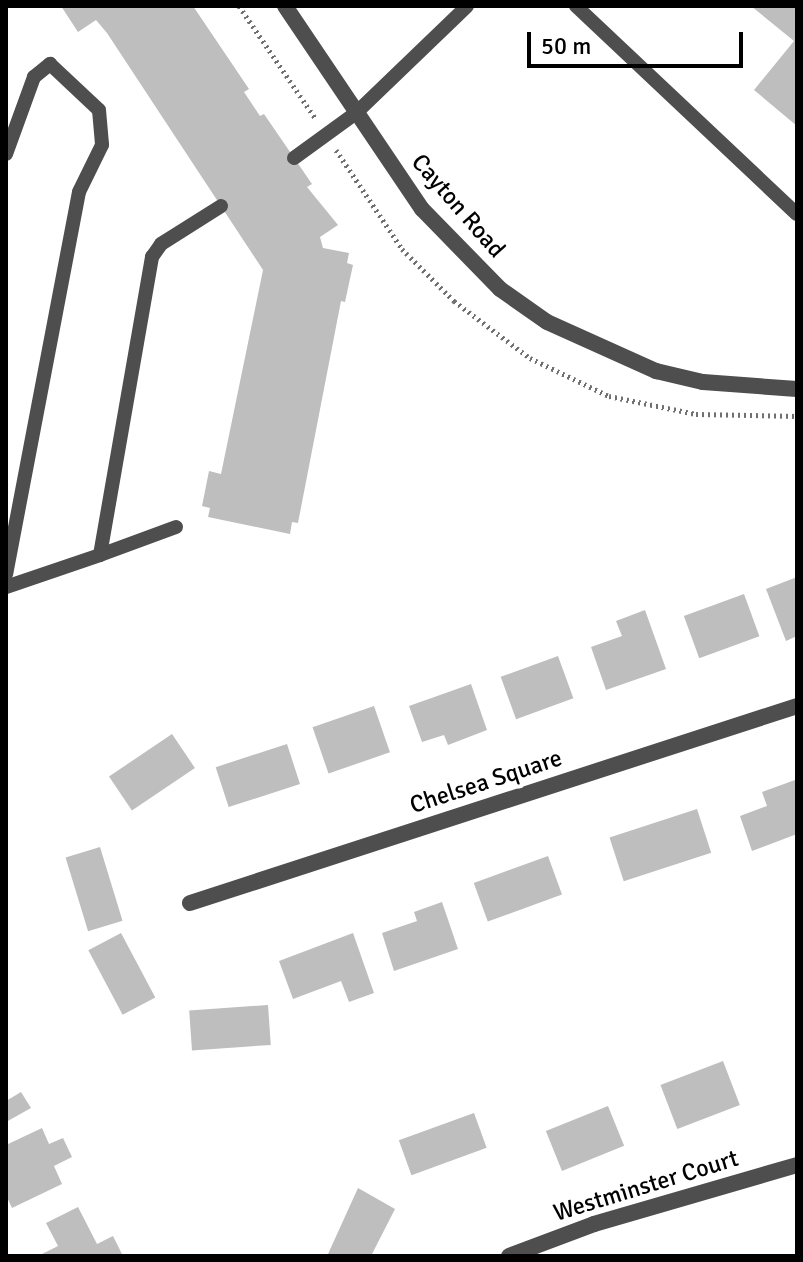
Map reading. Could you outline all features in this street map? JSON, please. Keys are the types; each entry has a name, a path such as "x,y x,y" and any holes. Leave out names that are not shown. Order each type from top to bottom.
{"street":[{"name":"Cayton Road","path":"285,6 405,187 458,252 547,322 656,371 715,384 797,389"},
{"name":"Chelsea Square","path":"190,903 797,706"},
{"name":"Westminster Court","path":"509,1256 594,1224 797,1165"}],"lane":[{"path":"294,158 356,113 467,6"},
{"path":"576,6 797,214"},
{"path":"6,154 34,77 50,64 99,110 102,145 79,192 6,574"},
{"path":"100,555 152,257 161,244 221,206"},
{"path":"6,587 176,527"}],"building":[{"path":"61,6 193,6 249,89 244,92 260,116 264,114 312,184 307,187 338,225 320,237 323,248 349,253 347,263 353,265 345,302 341,301 298,523 292,522 290,534 208,517 210,508 202,506 209,471 221,474 263,270 107,33 96,20 78,32"},
{"path":"751,6 797,6 797,126 754,90 794,41"},
{"path":"797,577 797,636 786,641 766,589"},
{"path":"744,594 759,636 699,658 684,616"},
{"path":"645,610 666,669 606,690 591,647 622,636 616,621"},
{"path":"558,656 573,698 516,719 501,677"},
{"path":"471,684 487,730 448,745 444,735 422,742 409,706"},
{"path":"374,706 390,752 328,773 313,727"},
{"path":"172,734 195,768 132,810 109,776"},
{"path":"287,744 300,784 229,807 216,767"},
{"path":"795,780 797,834 752,851 740,816 767,806 762,792"},
{"path":"697,809 711,853 624,881 610,837"},
{"path":"100,847 123,921 88,931 66,858"},
{"path":"548,856 562,895 488,922 474,883"},
{"path":"442,902 458,949 394,971 382,933 417,921 414,912"},
{"path":"121,933 155,997 123,1015 88,950"},
{"path":"353,933 374,993 349,1002 341,981 293,999 279,961"},
{"path":"268,1005 271,1045 192,1050 189,1011"},
{"path":"723,1061 740,1105 677,1129 660,1085"},
{"path":"21,1092 31,1108 6,1122 6,1101"},
{"path":"608,1106 624,1146 562,1171 546,1131"},
{"path":"474,1113 487,1148 411,1175 399,1140"},
{"path":"42,1128 49,1144 63,1138 72,1157 54,1166 62,1184 12,1208 6,1195 6,1145"},
{"path":"358,1188 395,1209 371,1256 332,1256 328,1254"},
{"path":"78,1207 97,1244 113,1236 123,1256 38,1256 58,1246 46,1223"}]}
